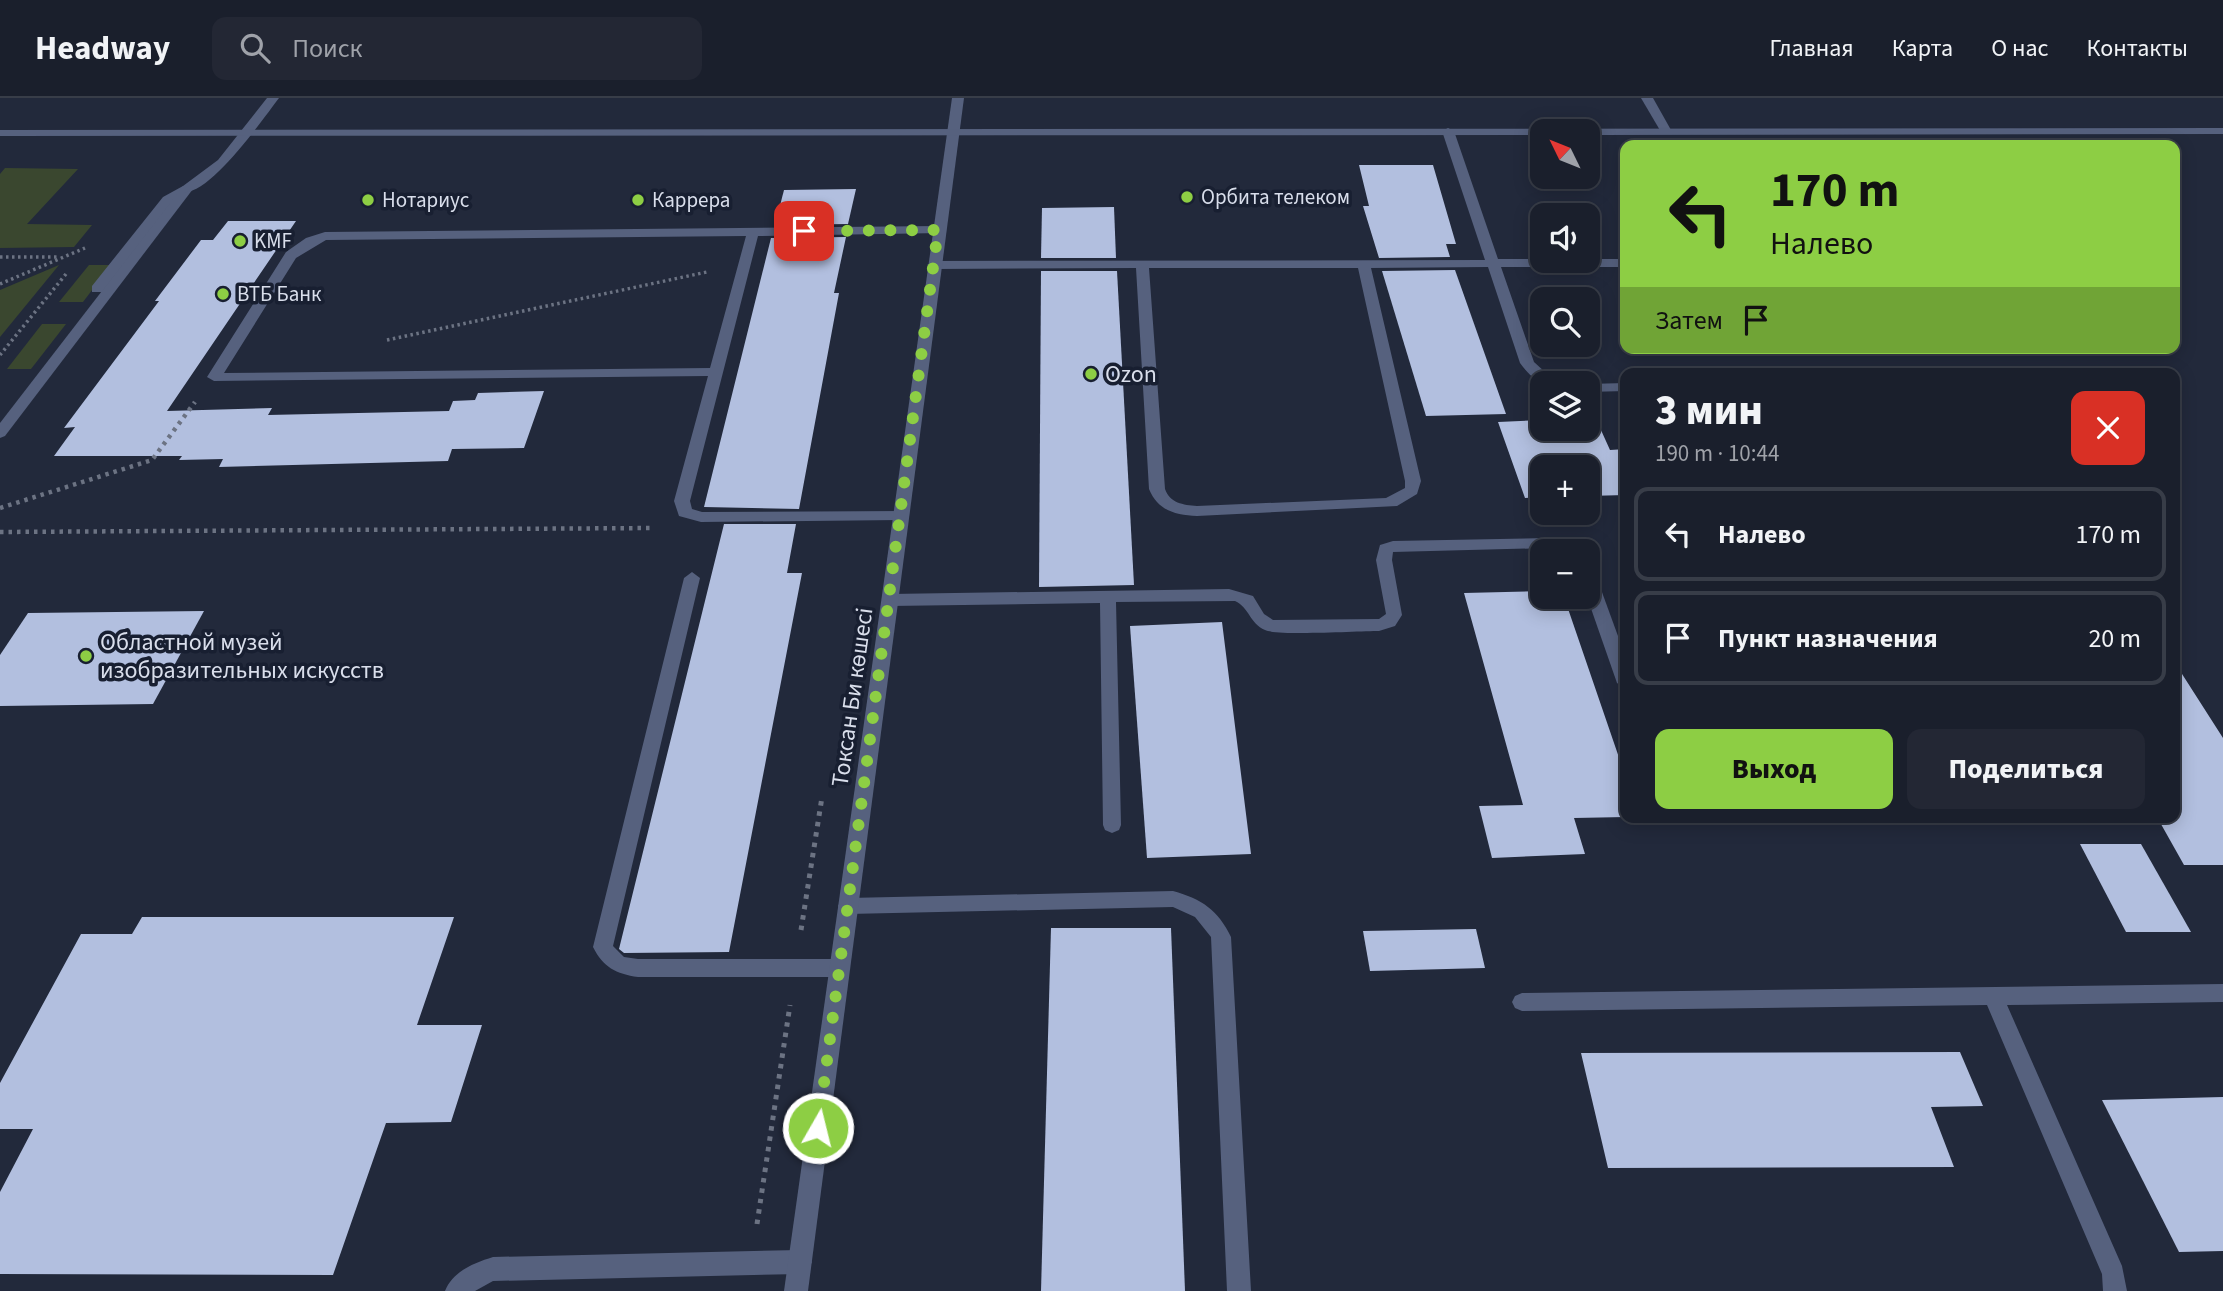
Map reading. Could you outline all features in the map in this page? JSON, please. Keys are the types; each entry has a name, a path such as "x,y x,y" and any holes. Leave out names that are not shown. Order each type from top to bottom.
{"street":[{"path":"97,289 167,200 222,163 273,98"},
{"path":"1647,98 1665,130"},
{"name":"Токсан Би көшесі","path":"796,1291 957,104"},
{"path":"1448,131 1527,363 1533,371"},
{"path":"0,133 2223,131"},
{"path":"0,433 187,189"},
{"path":"716,372 214,377 291,255 311,241 325,236 938,230"},
{"path":"754,232 682,501 685,512 701,517 901,515"},
{"path":"934,265 1142,267 1620,263"},
{"path":"1142,267 1157,489 1159,497 1174,508 1197,511 1386,503 1397,500 1412,490 1413,481 1364,266"},
{"path":"1600,388 1620,387"},
{"path":"890,600 1239,596 1254,605 1257,617 1270,626 1378,625 1389,622 1394,615 1384,560 1386,549 1393,546 1530,543"},
{"path":"692,578 603,947 609,959 621,966 638,968 840,968"},
{"path":"1108,597 1112,825"},
{"path":"1600,609 1620,666"},
{"path":"848,906 1173,899 1204,911 1216,925 1221,937 1239,1291"},
{"path":"1522,1002 2223,993"},
{"path":"1993,996 2114,1274 2115,1291"},
{"path":"457,1291 477,1274 493,1269 800,1262"}],"path":[{"path":"0,257 122,258"},
{"path":"0,532 668,528"}],"green space":[{"path":"5,168 78,169 27,224 92,225 74,247 0,248 0,174"},
{"path":"59,265 0,337 0,290"},
{"path":"89,265 111,265 83,302 59,302"},
{"path":"42,324 66,324 31,369 7,369"}],"building":[{"path":"1359,165 1433,165 1456,244 1446,244 1450,257 1379,258 1363,206 1369,206"},
{"path":"856,189 848,224 775,225 784,190"},
{"path":"1114,207 1116,258 1041,258 1042,208"},
{"path":"228,221 296,221 167,411 272,408 268,415 449,411 453,401 475,400 478,393 544,391 524,448 452,449 448,461 219,467 223,459 179,460 182,456 54,456 75,427 64,428 159,301 155,301 201,240 213,240"},
{"path":"846,237 834,293 839,293 799,509 704,507 771,238"},
{"path":"1455,270 1506,414 1426,416 1382,271"},
{"path":"1041,271 1117,271 1134,585 1039,587"},
{"path":"1530,421 1530,441 1600,441 1600,428 1610,450 1620,449 1620,495 1600,496 1600,455 1530,455 1530,498 1525,498 1498,422"},
{"path":"724,524 796,524 787,573 802,573 729,952 624,953 619,949"},
{"path":"1530,591 1530,609 1568,609 1620,760 1620,817 1574,818 1585,854 1492,858 1479,806 1523,805 1464,593"},
{"path":"204,611 153,704 0,706 0,655 28,613"},
{"path":"1222,622 1251,854 1147,858 1130,626"},
{"path":"2180,671 2223,738 2223,865 2184,865 2160,823 2180,823"},
{"path":"2080,844 2141,844 2191,932 2126,932"},
{"path":"142,917 454,917 417,1025 482,1025 451,1122 386,1123 333,1275 0,1274 0,1192 33,1129 0,1129 0,1083 81,934 132,934"},
{"path":"1051,928 1171,928 1185,1291 1041,1291"},
{"path":"1476,929 1485,968 1370,971 1363,931"},
{"path":"1960,1052 1983,1106 1931,1107 1954,1167 1608,1168 1581,1053"},
{"path":"2223,1097 2223,1251 2179,1252 2102,1100"}],"place":[{"name":"Орбита телеком","path":"1187,197"},
{"name":"Нотариус","path":"368,200"},
{"name":"Каррера","path":"638,200"},
{"name":"KMF","path":"240,241"},
{"name":"ВТБ Банк","path":"223,294"},
{"name":"Ozon","path":"1091,374"},
{"name":"Областной музей изобразительных искусств","path":"86,656"}],"route":[{"path":"804,231 938,230 818,1128"}]}
